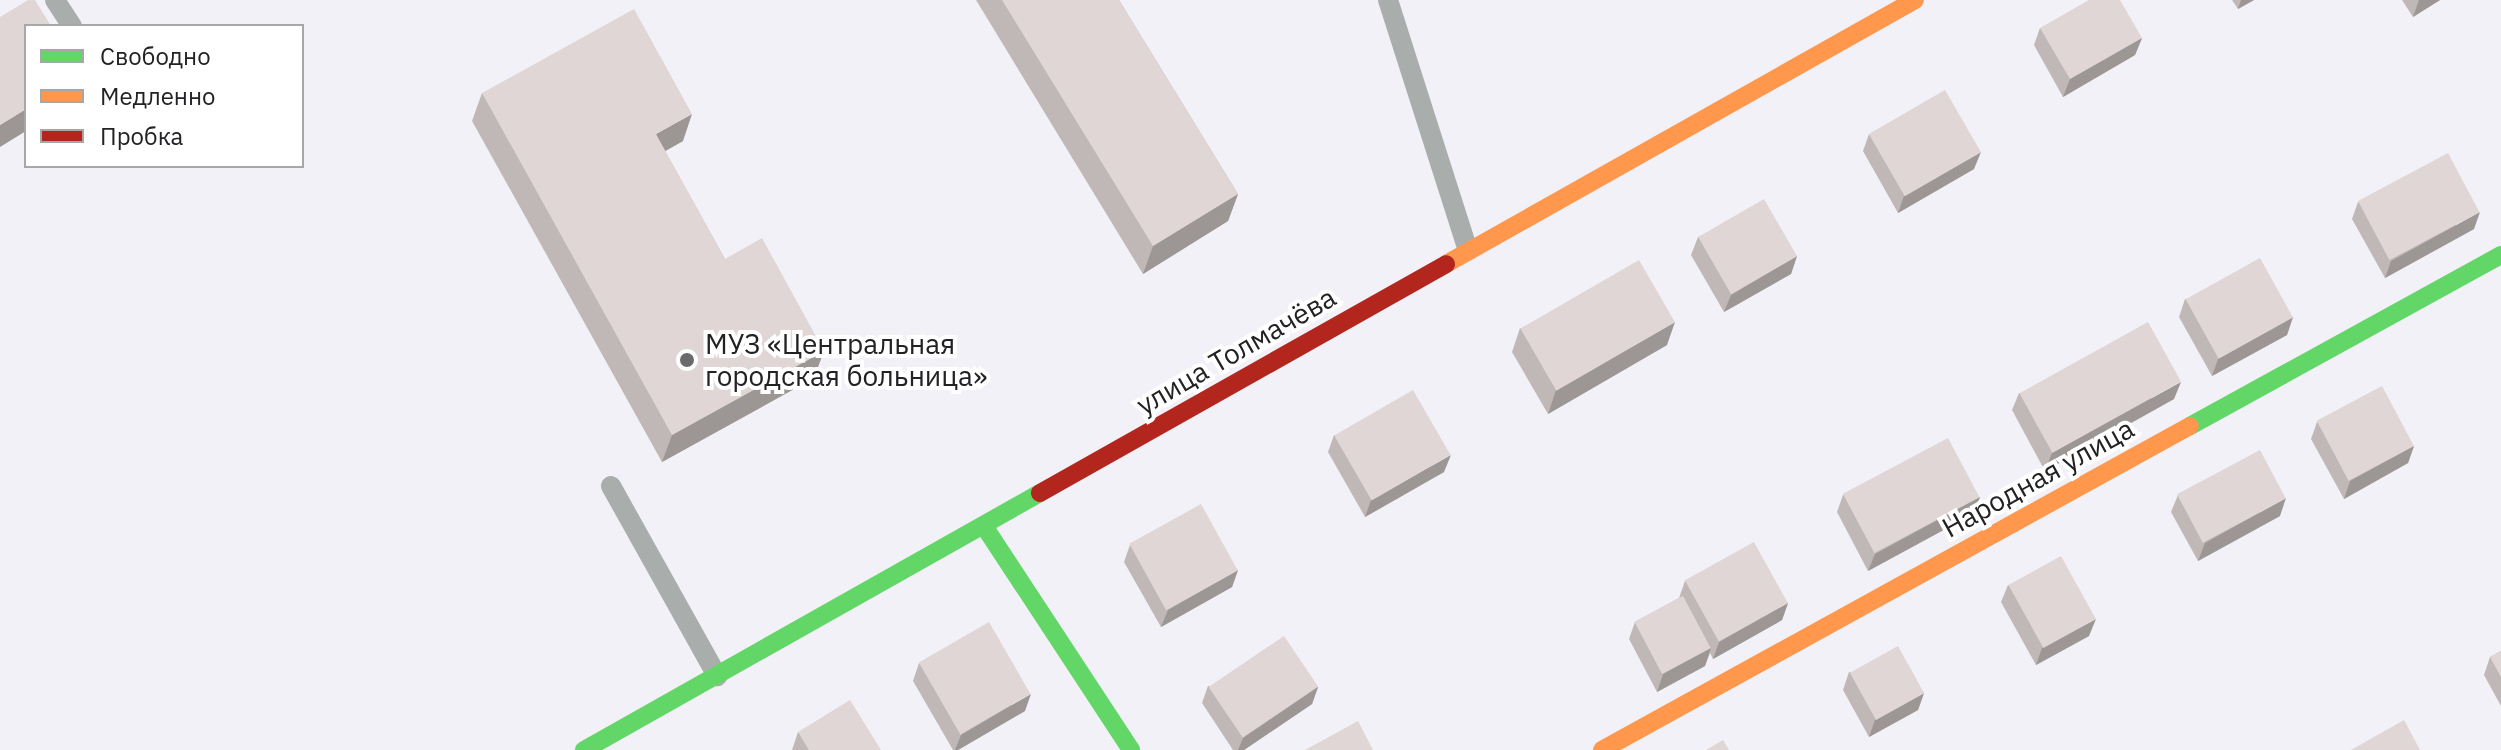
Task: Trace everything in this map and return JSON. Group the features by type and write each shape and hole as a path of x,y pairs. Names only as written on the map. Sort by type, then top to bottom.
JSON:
{"street":[{"name":"улица Толмачёва","path":"584,750 1915,0"},
{"name":"Народная улица","path":"1602,750 2501,255"},
{"path":"984,526 1131,750"}],"lane":[{"path":"55,0 71,24"},
{"path":"1388,0 1468,251"},
{"path":"611,486 717,676"}],"building":[{"path":"28,0 35,0 50,24 24,24 24,110 0,125 0,17"},
{"path":"1002,0 1119,0 1238,194 1153,246"},
{"path":"2089,0 2120,0 2142,38 2070,79 2040,28"},
{"path":"634,9 692,114 656,134 725,259 762,238 824,351 672,435 482,93"},
{"path":"1945,90 1981,152 1905,196 1869,134"},
{"path":"2448,153 2479,212 2389,260 2358,201"},
{"path":"1764,199 1797,256 1731,294 1698,237"},
{"path":"2260,258 2293,317 2219,359 2186,299"},
{"path":"1639,260 1675,322 1556,391 1520,328"},
{"path":"2148,322 2181,381 2052,453 2019,393"},
{"path":"2382,386 2414,446 2349,481 2317,421"},
{"path":"1413,390 1450,455 1372,500 1334,436"},
{"path":"1948,438 1979,497 1874,553 1843,494"},
{"path":"2260,450 2286,499 2203,543 2177,494"},
{"path":"1201,504 1238,570 1166,610 1129,544"},
{"path":"1754,542 1788,603 1719,642 1685,580"},
{"path":"2061,556 2096,619 2043,648 2009,585"},
{"path":"1683,596 1711,648 1662,674 1634,622"},
{"path":"989,622 1030,694 960,734 919,662"},
{"path":"1284,636 1318,687 1243,737 1209,687"},
{"path":"1898,646 1924,693 1876,720 1850,673"},
{"path":"2501,651 2501,677 2490,657"},
{"path":"850,700 881,750 809,750 798,732"},
{"path":"2404,720 2420,750 2351,750"},
{"path":"1358,721 1373,750 1305,750"},
{"path":"1723,740 1729,750 1706,750"}],"traffic: fast":[{"path":"2190,426 2501,255"},
{"path":"584,750 1040,493"},
{"path":"984,526 1131,750"}],"traffic: slow":[{"path":"1446,264 1915,0"},
{"path":"1602,750 2190,426"}],"traffic: jam":[{"path":"1040,493 1446,264"}],"place":[{"name":"МУЗ «Центральная городская больница»","path":"687,360"}]}
